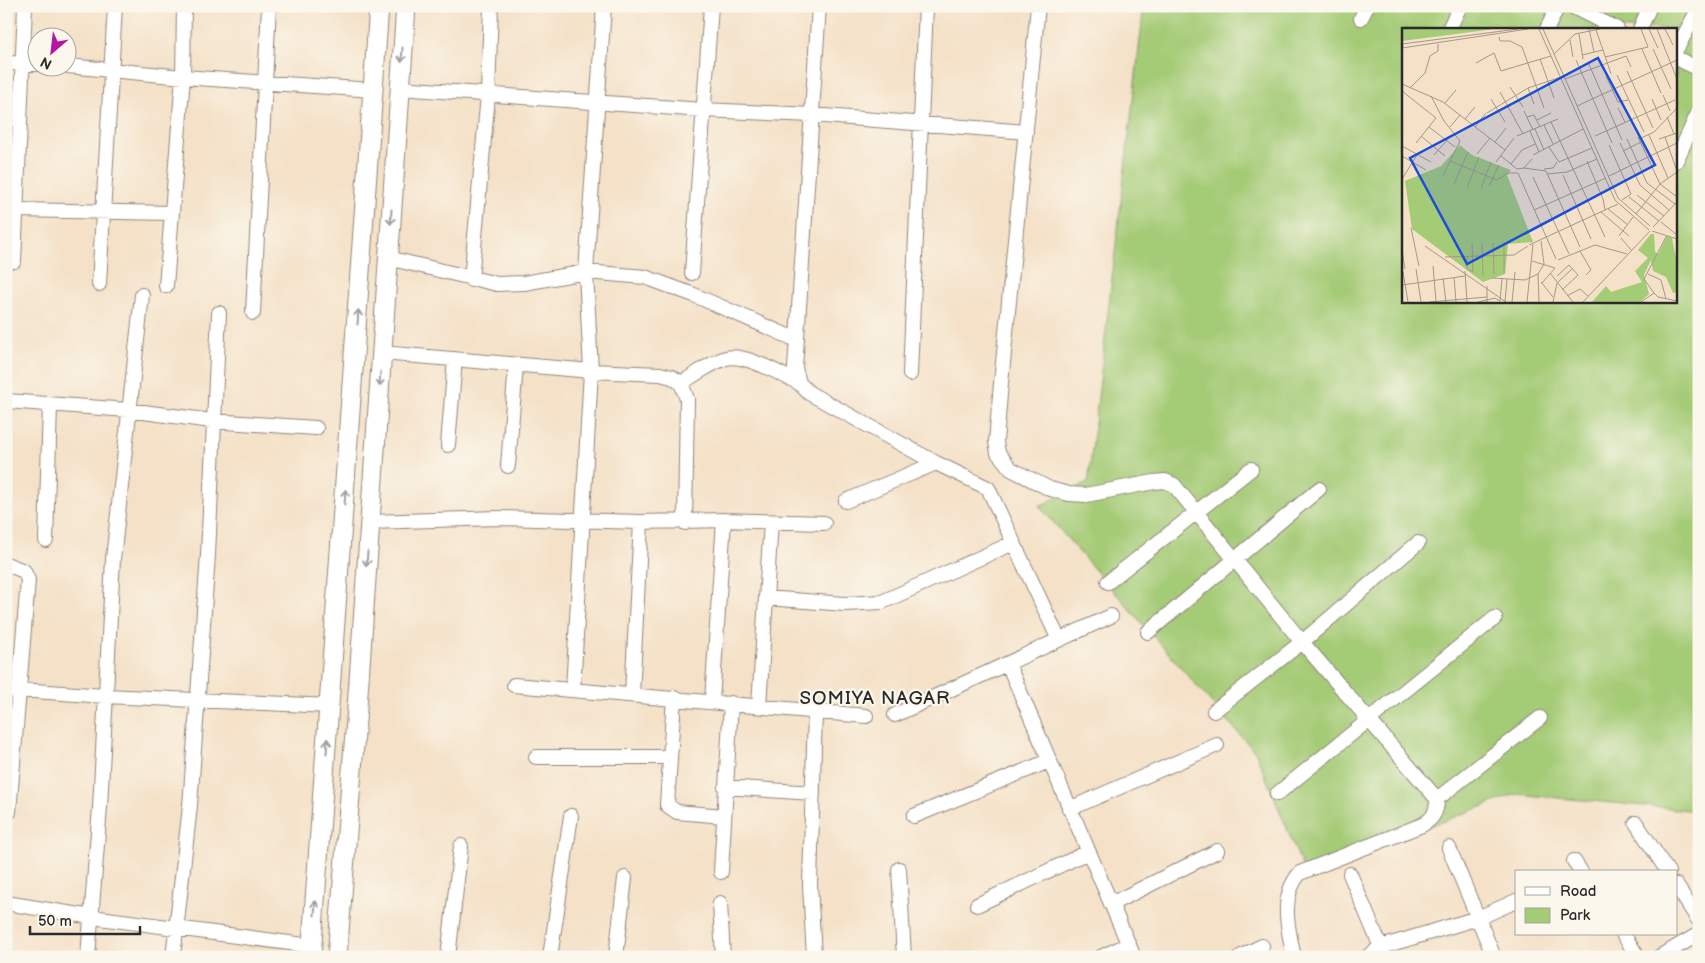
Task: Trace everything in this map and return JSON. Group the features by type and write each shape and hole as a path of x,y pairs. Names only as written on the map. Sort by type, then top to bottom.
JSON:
{"main road":[{"path":"311,951 379,6"},
{"path":"337,957 406,6"}],"street":[{"path":"14,261 11,237 16,210 25,6"},
{"path":"99,284 115,6"},
{"path":"166,286 183,77 184,6"},
{"path":"253,313 269,6"},
{"path":"471,280 488,95 491,6"},
{"path":"573,690 591,371 586,272 604,6"},
{"path":"692,273 711,6"},
{"path":"799,383 795,368 819,6"},
{"path":"910,374 926,6"},
{"path":"1038,6 1001,383 996,442 998,453 1011,469 1050,489 1069,494 1086,495 1165,481 1174,485 1181,491 1302,642 1437,799 1437,810 1431,820 1300,873 1292,883 1287,896 1287,925 1294,957"},
{"path":"1449,28 1460,6"},
{"path":"1547,28 1558,6"},
{"path":"1570,6 1615,28"},
{"path":"1640,28 1650,6"},
{"path":"1678,46 1699,8"},
{"path":"1678,59 1699,69"},
{"path":"6,63 28,64"},
{"path":"78,66 110,68 183,77 373,90"},
{"path":"400,88 703,110 812,115 1026,132"},
{"path":"1678,158 1699,111"},
{"path":"16,210 172,213"},
{"path":"388,258 471,280 497,284 524,283 586,272 645,277 694,294 797,340"},
{"path":"88,957 106,696 112,559 142,295"},
{"path":"173,957 190,806 208,555 212,421 219,313"},
{"path":"382,353 591,371 660,374 672,377 681,383 687,399 685,522"},
{"path":"681,383 727,358 753,362 799,383 809,393 936,463 988,488 1058,640"},
{"path":"448,445 455,359"},
{"path":"508,466 516,365"},
{"path":"6,402 128,410 212,421 316,428"},
{"path":"46,540 50,406"},
{"path":"846,501 936,463"},
{"path":"1108,582 1251,469"},
{"path":"1148,632 1319,489"},
{"path":"370,522 498,518 642,522 724,520 824,523"},
{"path":"712,701 724,520"},
{"path":"632,695 642,522"},
{"path":"759,705 771,522"},
{"path":"766,598 845,604 882,602 1014,543"},
{"path":"1214,711 1302,642 1418,544"},
{"path":"6,564 24,571 28,580 12,690 9,812"},
{"path":"895,714 1111,616"},
{"path":"1276,794 1496,618"},
{"path":"1008,664 1131,951 1101,957"},
{"path":"514,685 759,705 866,716"},
{"path":"12,690 330,706"},
{"path":"674,698 667,805 670,810 677,812 724,816"},
{"path":"721,872 731,703"},
{"path":"814,957 810,885 816,711"},
{"path":"1437,799 1540,718"},
{"path":"1069,809 1217,745"},
{"path":"536,757 670,757"},
{"path":"914,816 1049,761"},
{"path":"726,787 813,793"},
{"path":"550,957 571,816"},
{"path":"1636,823 1667,870"},
{"path":"448,957 461,846"},
{"path":"1449,848 1494,957"},
{"path":"1111,904 1217,851"},
{"path":"977,905 1088,852"},
{"path":"899,869 904,957"},
{"path":"1350,874 1383,952"},
{"path":"616,957 625,878"},
{"path":"1678,889 1699,921"},
{"path":"1367,957 1478,918 1515,901"},
{"path":"6,903 177,928 311,951"},
{"path":"720,903 723,957"},
{"path":"1660,957 1699,934"},
{"path":"1624,936 1638,957"},
{"path":"1240,957 1262,946"}],"green space":[{"path":"1144,6 1699,6 1699,811 1516,794 1305,873 1256,753 1039,506 1088,483"}],"district":[{"name":"SOMIYA NAGAR","path":"875,697"}]}
